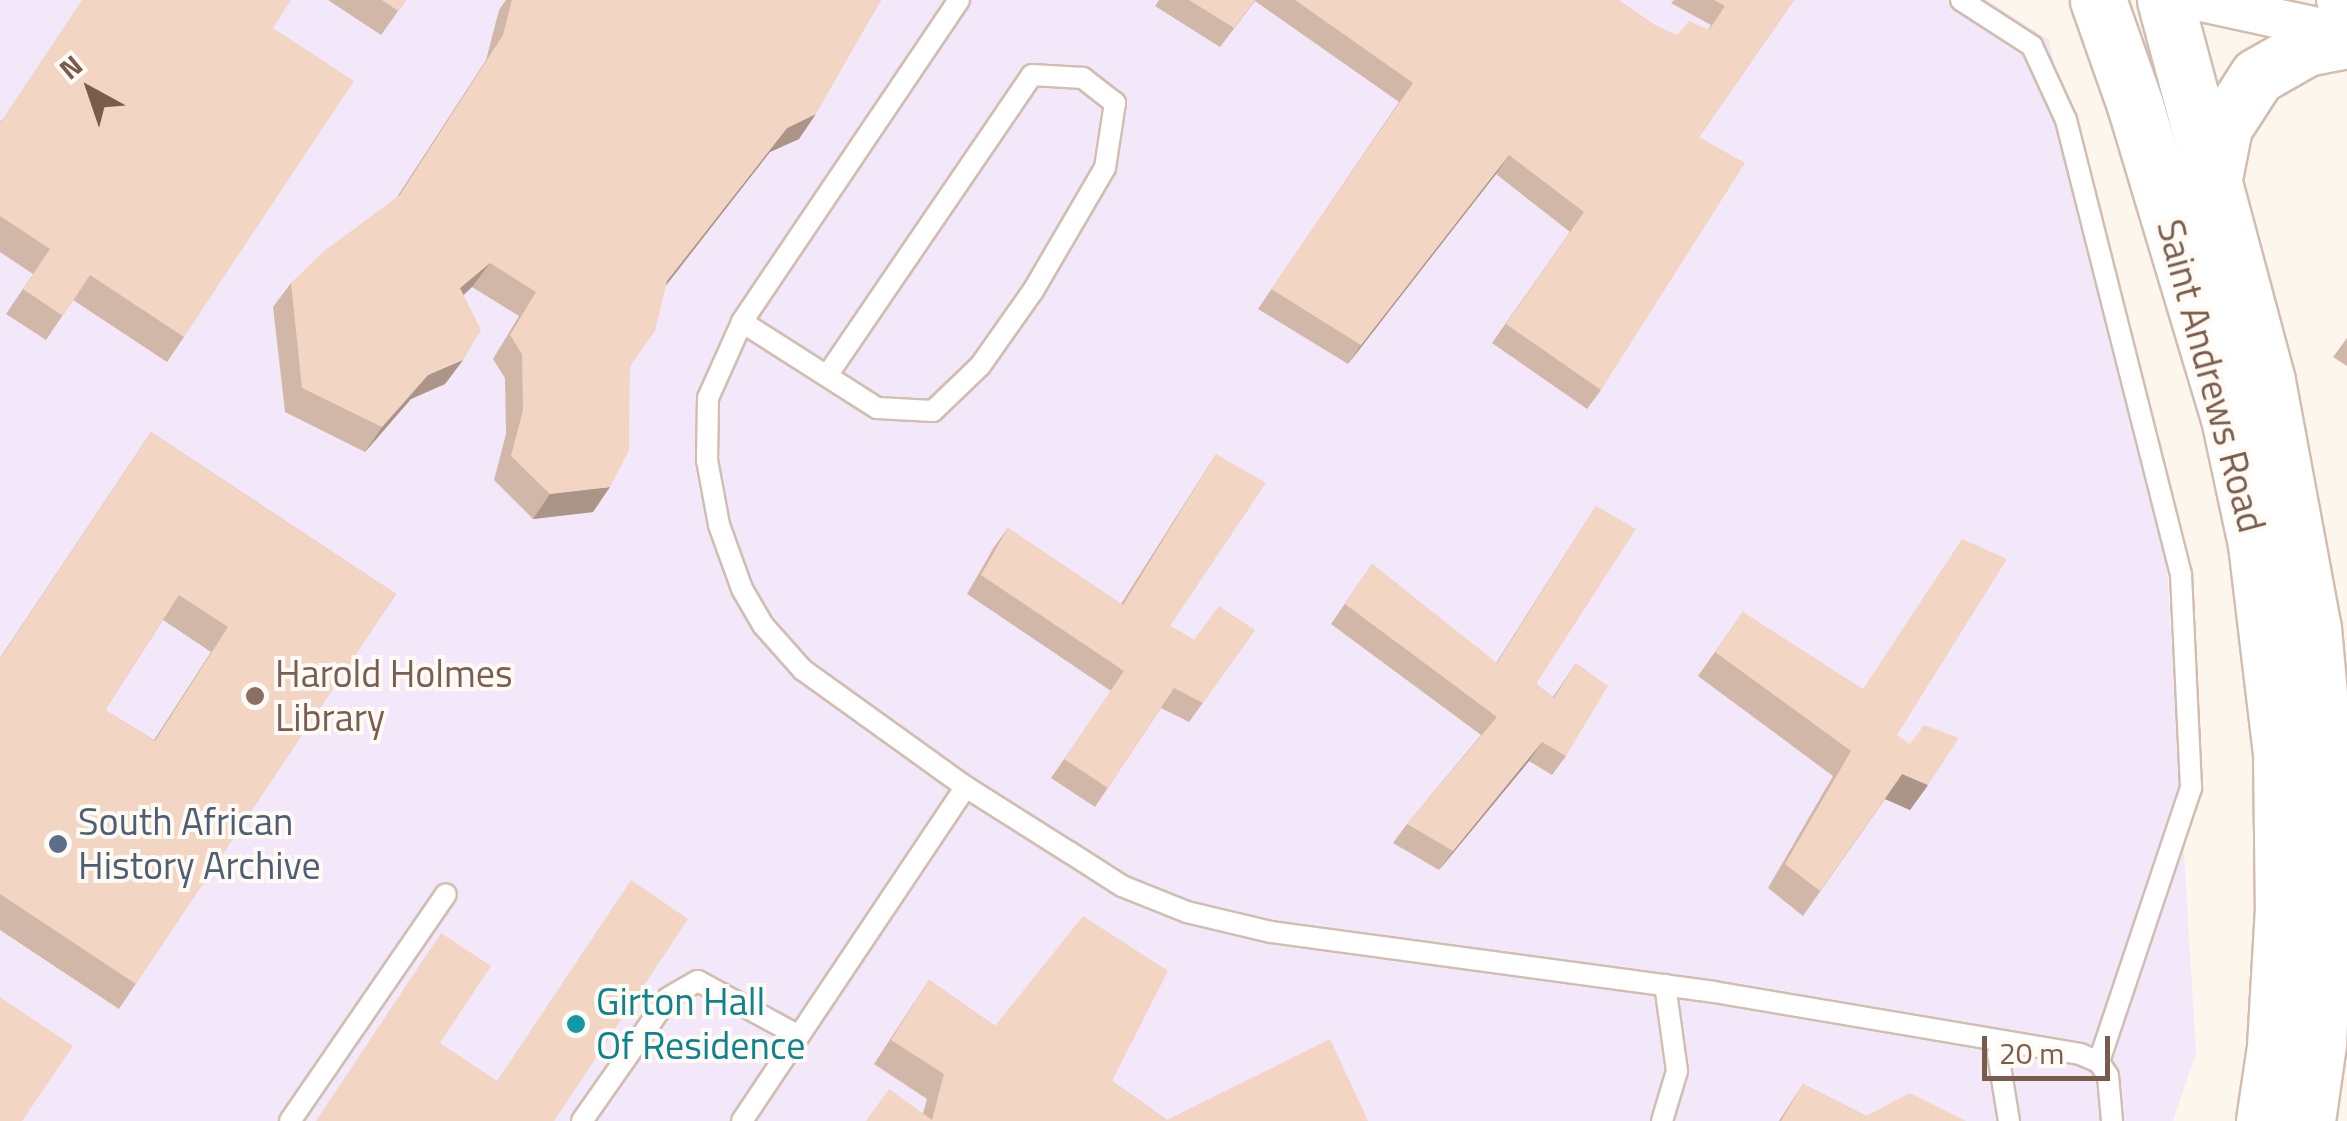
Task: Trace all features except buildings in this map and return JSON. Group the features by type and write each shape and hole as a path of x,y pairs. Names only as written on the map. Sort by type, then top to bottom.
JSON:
{"main road":[{"name":"Saint Andrews Road","path":"2098,0 2135,104 2229,418 2256,544 2282,753 2282,907 2275,1047 2264,1121"},
{"name":"Saint Andrews Road","path":"2165,0 2270,399 2313,628 2325,761 2324,853 2318,1044 2307,1121"},
{"path":"2214,177 2224,127 2237,100 2256,76 2306,48 2347,37"}],"street":[{"path":"2192,0 2347,37"},
{"path":"2336,0 2347,5"}],"lane":[{"path":"960,0 742,322 708,398 707,460 719,525 742,589 763,625 803,670 966,787 1122,886 1187,912 1271,932 1665,985 2002,1041 2099,1062"},
{"path":"1962,0 2032,46 2066,120 2181,575 2191,788 2099,1062 2113,1097 2112,1121"},
{"path":"742,322 876,408 933,411 968,378 1033,291 1105,168 1116,103 1083,78 1032,75 828,374"},
{"path":"742,1121 966,787"},
{"path":"290,1121 446,894"},
{"path":"582,1121 668,998 698,981 799,1036"},
{"path":"1662,1121 1676,1071 1665,985"},
{"path":"2002,1041 1998,1054 2009,1121"}],"shaded area":[{"path":"0,0 1987,0 2049,40 2166,552 2196,1053 2173,1121 0,1121"}],"place":[{"name":"Harold Holmes Library","path":"255,696"},
{"name":"South African History Archive","path":"58,844"},
{"name":"Girton Hall Of Residence","path":"576,1024"}]}
